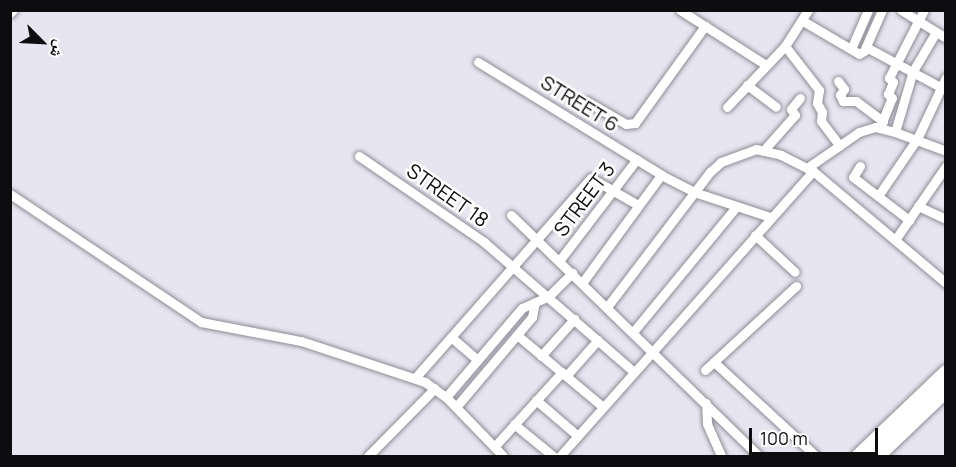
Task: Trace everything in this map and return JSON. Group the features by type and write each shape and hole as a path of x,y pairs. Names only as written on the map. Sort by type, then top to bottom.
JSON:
{"highway":[{"path":"858,456 945,372"},
{"path":"876,456 945,389"}],"street":[{"path":"680,10 691,13 705,26 766,65"},
{"path":"727,107 785,46 808,10"},
{"path":"850,49 868,10"},
{"path":"803,21 859,54 866,47 882,10"},
{"path":"901,10 945,38"},
{"path":"560,456 755,235 810,169 863,130 881,124 892,98 888,94 893,82 889,78 924,10"},
{"path":"586,101 626,123 635,123 705,26"},
{"path":"896,132 913,71 936,32"},
{"path":"785,46 819,90 817,103 822,112 821,121 840,146"},
{"path":"866,47 943,88"},
{"name":"STREET 6","path":"478,62 662,175 694,192 770,217"},
{"path":"878,196 917,139 943,88 945,77"},
{"path":"838,81 844,89 840,94 843,101 856,101 881,124 945,151"},
{"path":"747,85 776,107"},
{"path":"764,151 794,115 791,109 800,98"},
{"path":"607,306 694,192 721,162 740,153 756,149 781,155 810,169 945,281"},
{"name":"STREET 18","path":"359,156 514,265 634,372"},
{"name":"STREET 3","path":"560,261 636,159"},
{"path":"860,166 853,177 909,220"},
{"path":"895,240 945,166"},
{"path":"582,283 662,175"},
{"path":"415,378 591,178 638,205"},
{"path":"10,194 201,322 301,340 415,378 435,388 502,456"},
{"path":"633,332 737,206"},
{"path":"918,206 945,219"},
{"path":"511,215 759,456"},
{"path":"755,235 795,272"},
{"path":"446,397 522,308 549,296 572,273"},
{"path":"705,370 796,286"},
{"path":"456,407 532,317 535,302"},
{"path":"541,356 574,319"},
{"path":"517,335 603,407"},
{"path":"451,337 477,360"},
{"path":"494,447 536,400 598,340"},
{"path":"714,362 816,456"},
{"path":"368,456 435,388"},
{"path":"536,400 578,436"},
{"path":"706,403 706,424 721,456"},
{"path":"514,424 552,456"}]}
